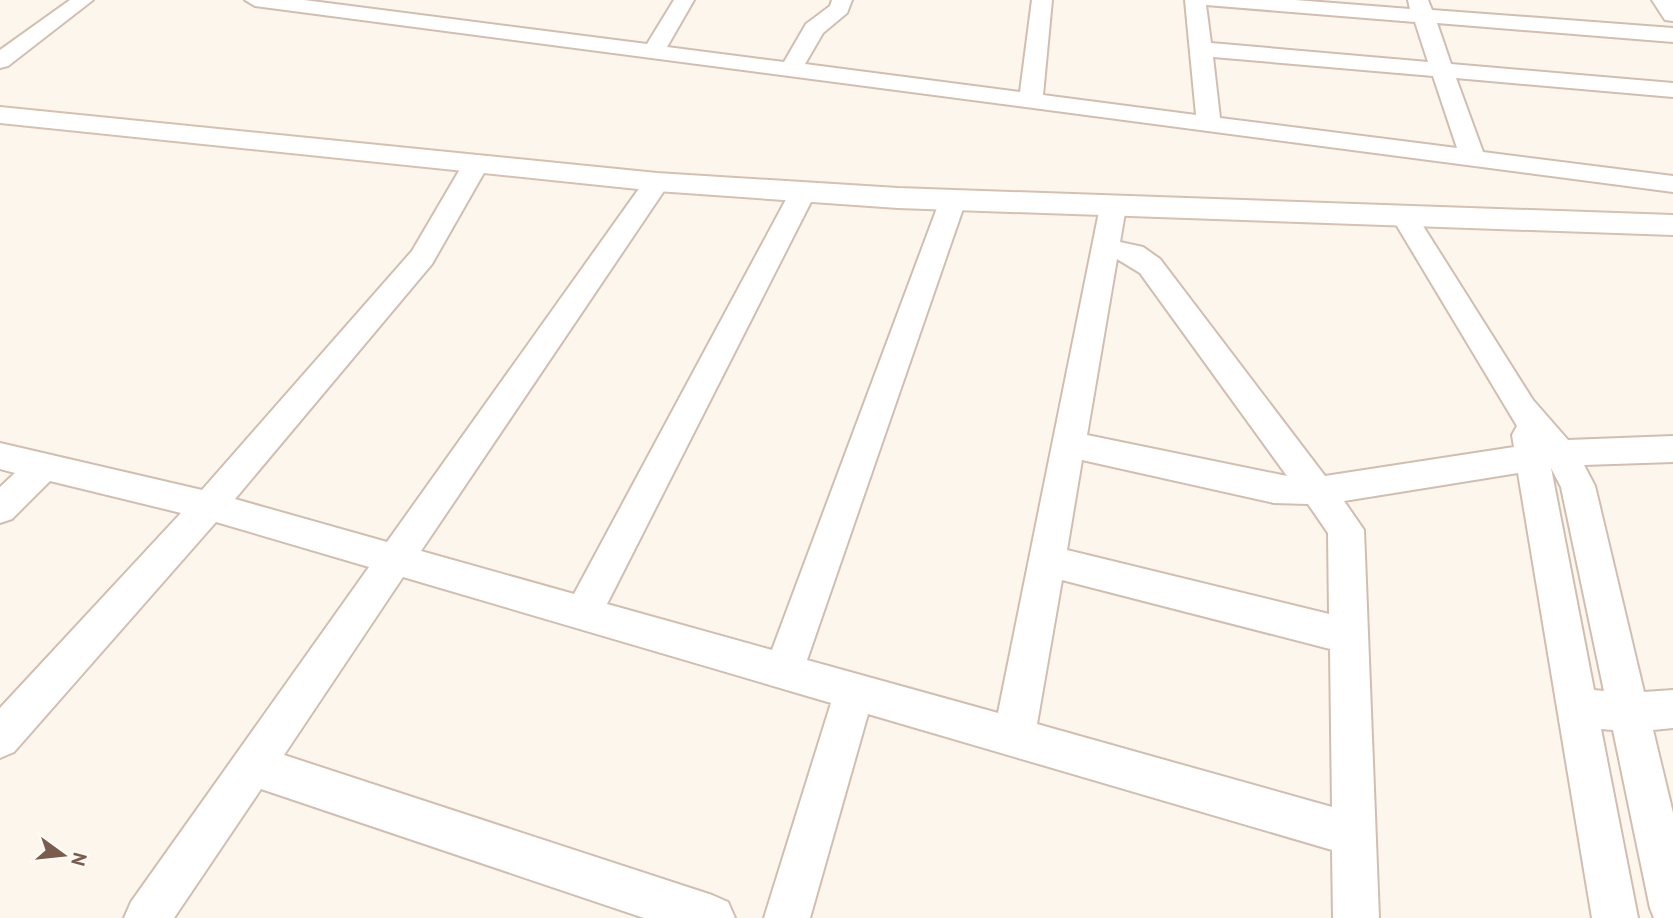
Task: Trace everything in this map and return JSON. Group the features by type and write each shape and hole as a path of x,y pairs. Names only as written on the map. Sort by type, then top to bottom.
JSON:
{"street":[{"path":"0,61 83,0"},
{"path":"255,0 297,3 653,52 1673,184"},
{"path":"653,52 684,0"},
{"path":"790,70 814,29 840,9 842,0"},
{"path":"1031,101 1042,0"},
{"path":"1195,0 1209,124"},
{"path":"1212,0 1421,8 1673,35"},
{"path":"1662,0 1673,15"},
{"path":"1421,8 1473,159"},
{"path":"1200,50 1673,90"},
{"path":"0,115 657,182 803,192 1114,207 1673,225"},
{"path":"0,738 209,506 422,257 476,164"},
{"path":"147,918 657,182"},
{"path":"584,612 803,192"},
{"path":"784,670 953,200"},
{"path":"1014,737 1114,207"},
{"path":"1404,216 1522,409 1546,455 1578,486 1673,908"},
{"path":"1106,247 1133,254 1150,266 1346,530 1356,918"},
{"path":"1069,444 1274,489 1318,491 1546,455 1673,449"},
{"path":"1546,455 1577,708 1615,918"},
{"path":"0,456 209,506 396,558 1354,835"},
{"path":"0,509 44,466"},
{"path":"1047,561 1349,636"},
{"path":"787,918 855,690"},
{"path":"1577,708 1630,712 1673,709"},
{"path":"253,765 712,918"}]}
